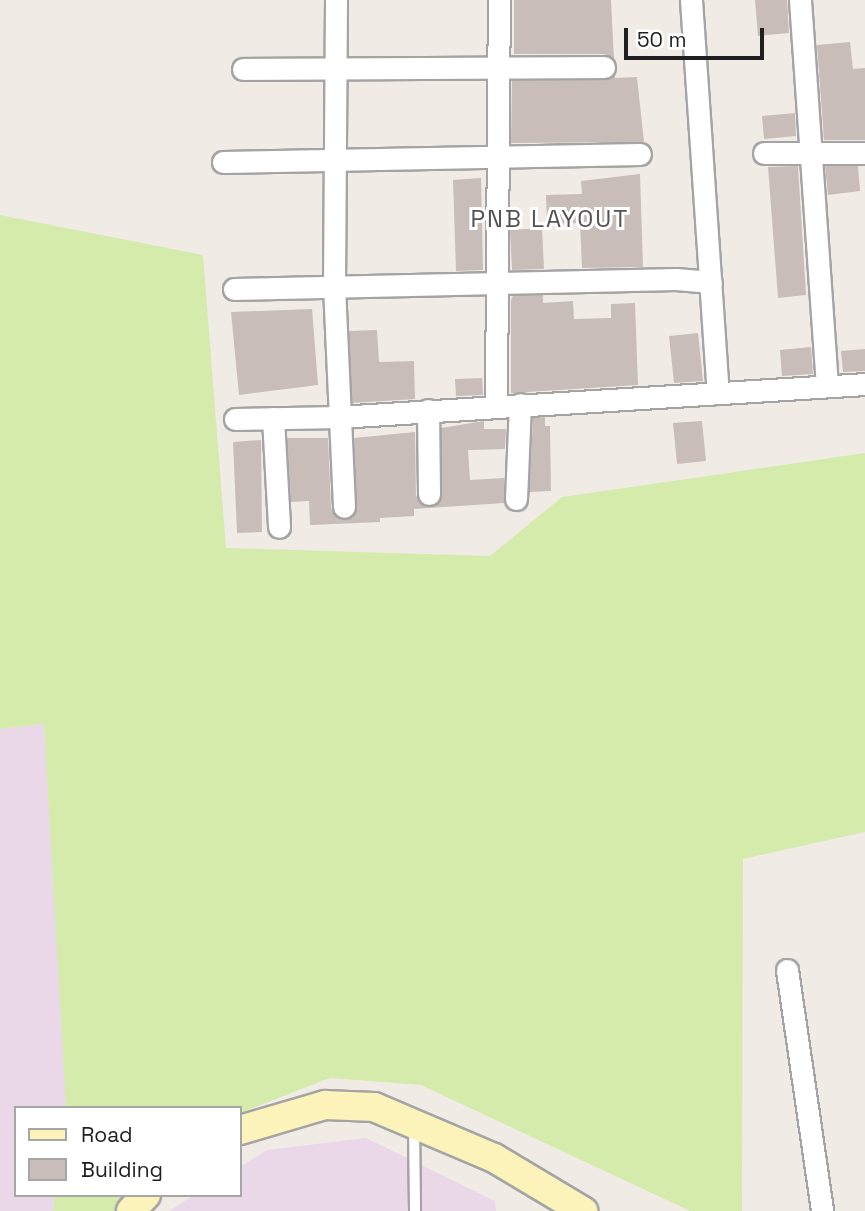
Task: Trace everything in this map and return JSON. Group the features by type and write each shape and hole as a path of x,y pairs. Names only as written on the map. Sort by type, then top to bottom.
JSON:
{"main road":[{"path":"242,1129 326,1105 374,1107 494,1158 583,1211"},
{"path":"131,1211 144,1197"}],"street":[{"path":"335,0 339,71 334,286 344,507"},
{"path":"496,406 499,0"},
{"path":"691,0 718,393"},
{"path":"800,0 827,386"},
{"path":"243,69 339,71 604,67"},
{"path":"223,162 640,153"},
{"path":"764,153 865,153"},
{"path":"234,289 676,279 711,282"},
{"path":"235,419 338,417 865,384"},
{"path":"516,499 520,404"},
{"path":"428,410 429,494"},
{"path":"273,418 279,527"},
{"path":"787,970 822,1211"}],"lane":[{"path":"414,1122 415,1211"}],"shaded area":[{"path":"44,724 68,1092 66,1106 14,1106 14,1197 55,1197 53,1211 0,1211 0,729"},
{"path":"366,1138 495,1201 496,1211 169,1211 191,1197 242,1197 242,1166 267,1150"}],"green space":[{"path":"0,215 203,255 226,548 490,556 562,497 865,453 865,832 743,859 742,1211 690,1211 421,1085 330,1078 242,1112 242,1106 66,1106 44,724 0,729"},
{"path":"55,1197 126,1197 116,1211 53,1211"}],"building":[{"path":"514,0 611,0 614,59 604,54 514,54"},
{"path":"755,0 787,0 789,33 758,36"},
{"path":"850,42 853,69 865,68 865,140 824,140 817,45"},
{"path":"615,74 615,78 637,77 644,142 511,143 512,81 604,80"},
{"path":"795,113 796,136 764,139 762,116"},
{"path":"798,166 806,295 778,298 768,167"},
{"path":"825,166 858,166 860,191 828,195"},
{"path":"640,174 643,267 582,268 580,223 547,224 546,195 582,194 581,181"},
{"path":"481,178 483,270 456,271 453,180"},
{"path":"542,228 544,269 512,270 510,230"},
{"path":"543,295 543,303 573,301 574,319 611,318 611,304 635,303 638,385 511,393 511,300 513,296"},
{"path":"312,309 318,385 239,395 231,312"},
{"path":"377,330 379,362 414,361 415,399 352,403 349,331"},
{"path":"698,333 703,381 674,383 669,336"},
{"path":"811,347 813,374 782,376 780,350"},
{"path":"865,349 865,371 843,372 841,351"},
{"path":"482,378 483,395 456,396 455,379"},
{"path":"545,417 545,426 550,426 551,491 529,492 533,418"},
{"path":"484,421 484,429 506,429 505,449 468,450 470,480 504,478 504,503 414,509 414,516 380,518 380,522 310,525 309,501 291,502 287,438 328,438 331,508 337,518 345,520 357,507 354,438 415,432 416,495 422,505 430,507 442,495 441,428"},
{"path":"702,421 706,461 677,464 673,423"},
{"path":"261,440 262,532 237,533 233,442"}],"district":[{"name":"PNB LAYOUT","path":"550,219"}]}
